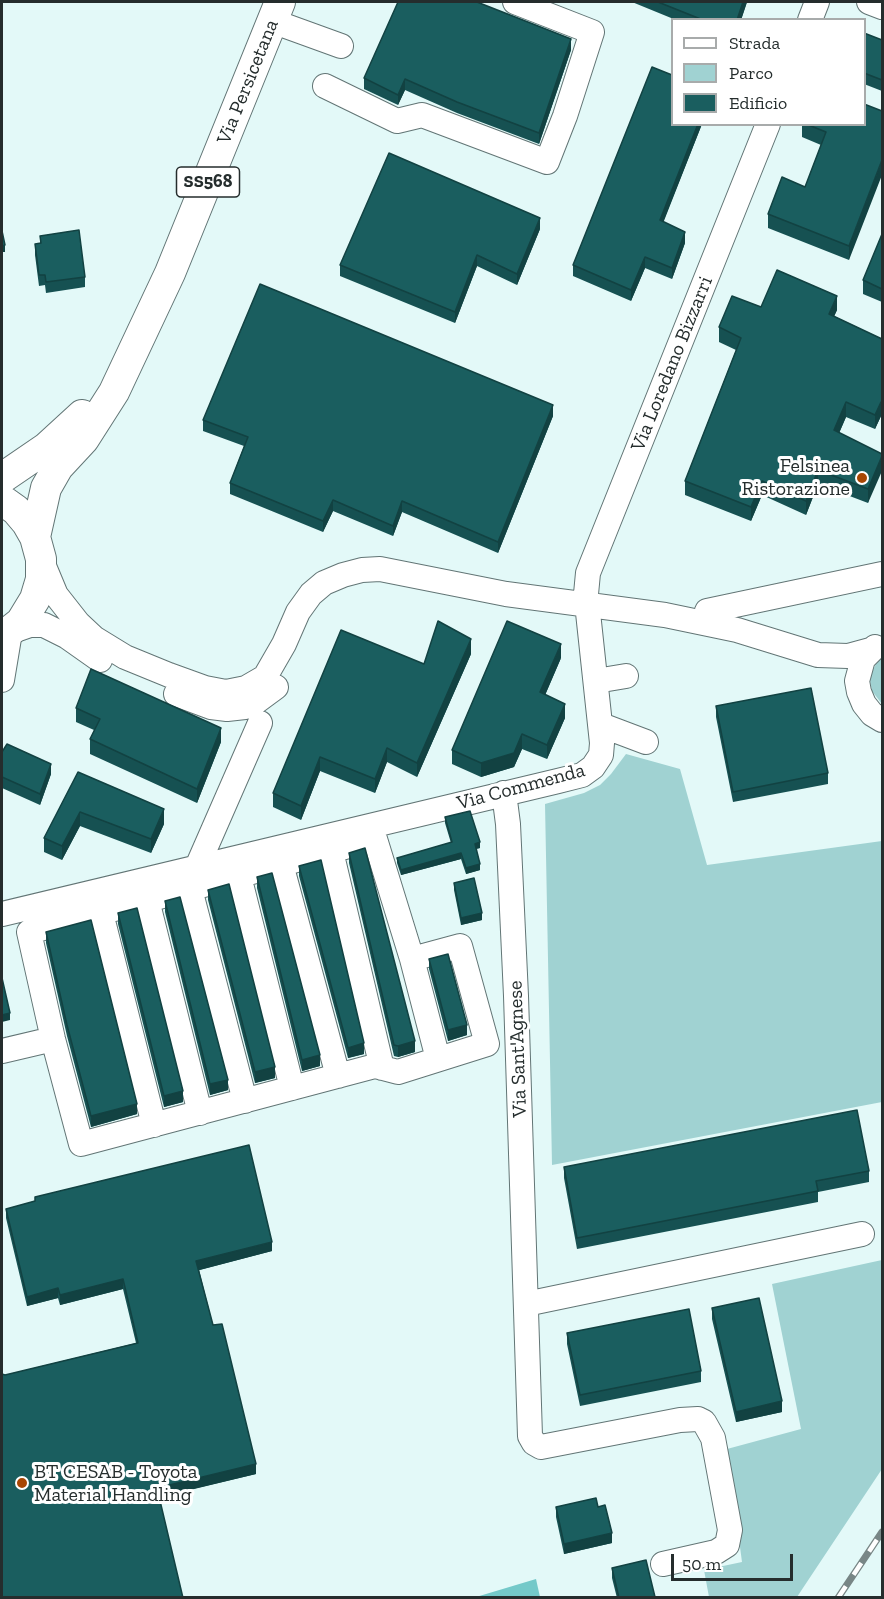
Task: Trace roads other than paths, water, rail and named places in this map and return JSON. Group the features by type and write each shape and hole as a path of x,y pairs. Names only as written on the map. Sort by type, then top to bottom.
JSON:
{"main road":[{"name":"Via Persicetana","path":"6,634 21,622 36,599 41,579 38,548 46,488 58,467 84,439 114,392 182,244 276,11"},
{"name":"Via Persicetana","path":"2,478 46,448 84,413 129,360"},
{"path":"2,500 16,510 27,523 38,548"}],"street":[{"path":"325,86 397,121 422,115 547,162 565,116 592,32 515,2"},
{"path":"811,18 817,2"},
{"path":"869,2 882,7"},
{"path":"276,11 341,46"},
{"name":"Via Loredano Bizzarri","path":"587,605 585,585 588,573 767,126"},
{"path":"38,548 56,595 78,623 94,638 125,657 206,688 226,692 246,688 265,677 284,645 298,612 305,601 324,583 343,574 362,570 380,570 506,594 664,615 726,628 818,655 842,669 864,704 872,714 882,720"},
{"path":"707,611 882,574"},
{"path":"2,680 6,634 30,625 44,625 66,636 105,663 179,696 211,707 227,709 257,701 281,682 309,622 322,605 341,593 371,585 506,594"},
{"name":"Via Commenda","path":"2,914 193,878 582,775 593,767 601,755 601,725 587,605"},
{"path":"818,655 848,656 878,644"},
{"path":"858,692 857,681 863,659 878,644"},
{"path":"596,681 626,676"},
{"path":"245,1101 193,878 260,723"},
{"path":"601,725 646,742"},
{"name":"Via Sant'Agnese","path":"504,794 513,928 530,1436 534,1443 541,1447 690,1418 698,1419 709,1429 713,1438 730,1530 727,1545 716,1552 663,1564"},
{"path":"412,959 460,946 487,1044 398,1072 375,1066 81,1144 53,1039 29,932 147,900 193,878 239,876 375,839 412,959 438,1059"},
{"path":"331,851 382,1068"},
{"path":"281,864 338,1076"},
{"path":"239,876 292,1088"},
{"path":"147,900 200,1113"},
{"path":"101,913 154,1125"},
{"path":"2,1051 53,1039"},
{"path":"526,1305 862,1234"}],"railway":[{"path":"838,1598 882,1532"}],"place":[{"name":"Felsinea Ristorazione","path":"862,478"},
{"name":"BT CESAB - Toyota Material Handling","path":"22,1483"}]}
